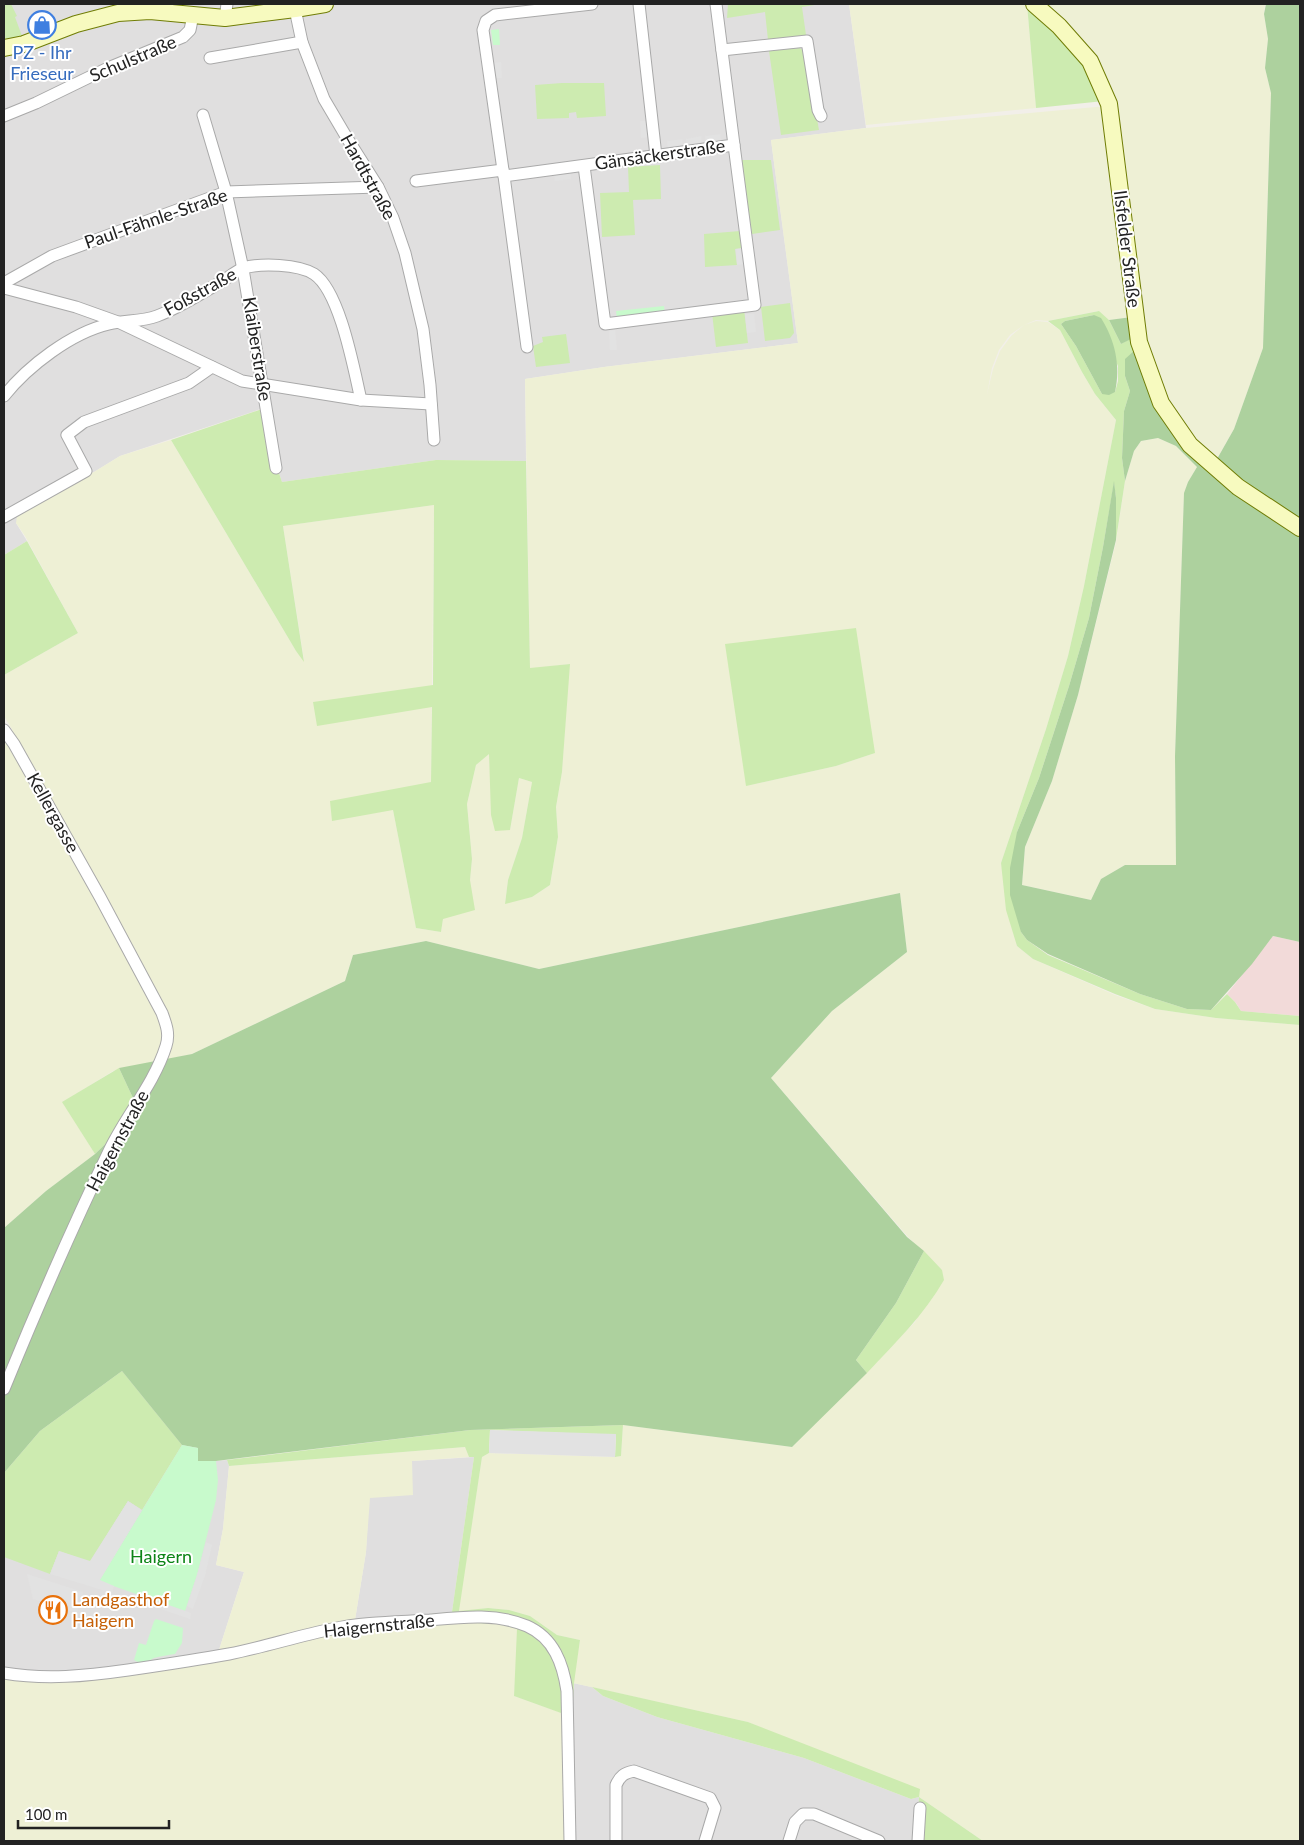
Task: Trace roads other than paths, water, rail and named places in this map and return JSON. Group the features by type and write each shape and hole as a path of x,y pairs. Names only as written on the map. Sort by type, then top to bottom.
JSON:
{"main road":[{"path":"4,48 24,44 76,24 118,13 150,11 193,15 226,11 295,9 325,4"},
{"name":"Ilsfelder Straße","path":"1034,4 1059,26 1090,61 1108,104 1139,342 1162,403 1190,445 1238,487 1300,528"}],"street":[{"path":"527,347 484,30 486,20 496,15 592,4"},
{"path":"639,4 656,156"},
{"name":"Gänsäckerstraße","path":"416,181 584,166 734,145 716,4"},
{"name":"Gänsäckerstraße","path":"720,31 724,4"},
{"name":"Hardtstraße","path":"295,9 302,42 324,99 378,187 393,218 406,253 423,329 430,384 434,440"},
{"name":"Schulstraße","path":"4,116 36,103 123,61 183,37 190,30 193,15"},
{"path":"722,50 807,41 818,110 821,116"},
{"path":"210,58 302,42"},
{"name":"Klaiberstraße","path":"203,115 226,192 243,268 276,468"},
{"path":"584,166 605,324 755,305 734,145"},
{"name":"Paul-Fähnle-Straße","path":"4,284 52,256 226,192 378,187"},
{"name":"Foßstraße","path":"4,396 47,355 97,327 118,322 136,322 158,316 243,268 281,265 299,268 314,274 327,287 335,303 353,364 361,400"},
{"path":"4,288 76,307 118,322 242,381 361,400 430,404"},
{"path":"4,517 86,471 67,435 84,422 189,383 212,367"},
{"name":"Kellergasse","path":"4,730 34,779 100,897"},
{"name":"Haigernstraße","path":"4,1389 37,1309 111,1147 156,1071 166,1044 168,1030 162,1013 100,897"},
{"name":"Haigernstraße","path":"4,1673 41,1678 84,1676 214,1656 333,1629 365,1624 487,1617 513,1621 528,1627 544,1638 555,1650 564,1671 567,1700 570,1841"},
{"path":"616,1841 616,1785 619,1778 625,1773 634,1771 710,1798 715,1808 705,1841"},
{"path":"918,1841 920,1808"},
{"path":"789,1841 795,1822 803,1814 814,1814 879,1841"}],"place":[{"name":"PZ - Ihr Frieseur","path":"42,25"},
{"name":"Landgasthof Haigern","path":"53,1610"}],"park label":[{"name":"Haigern","path":"161,1557"}]}
